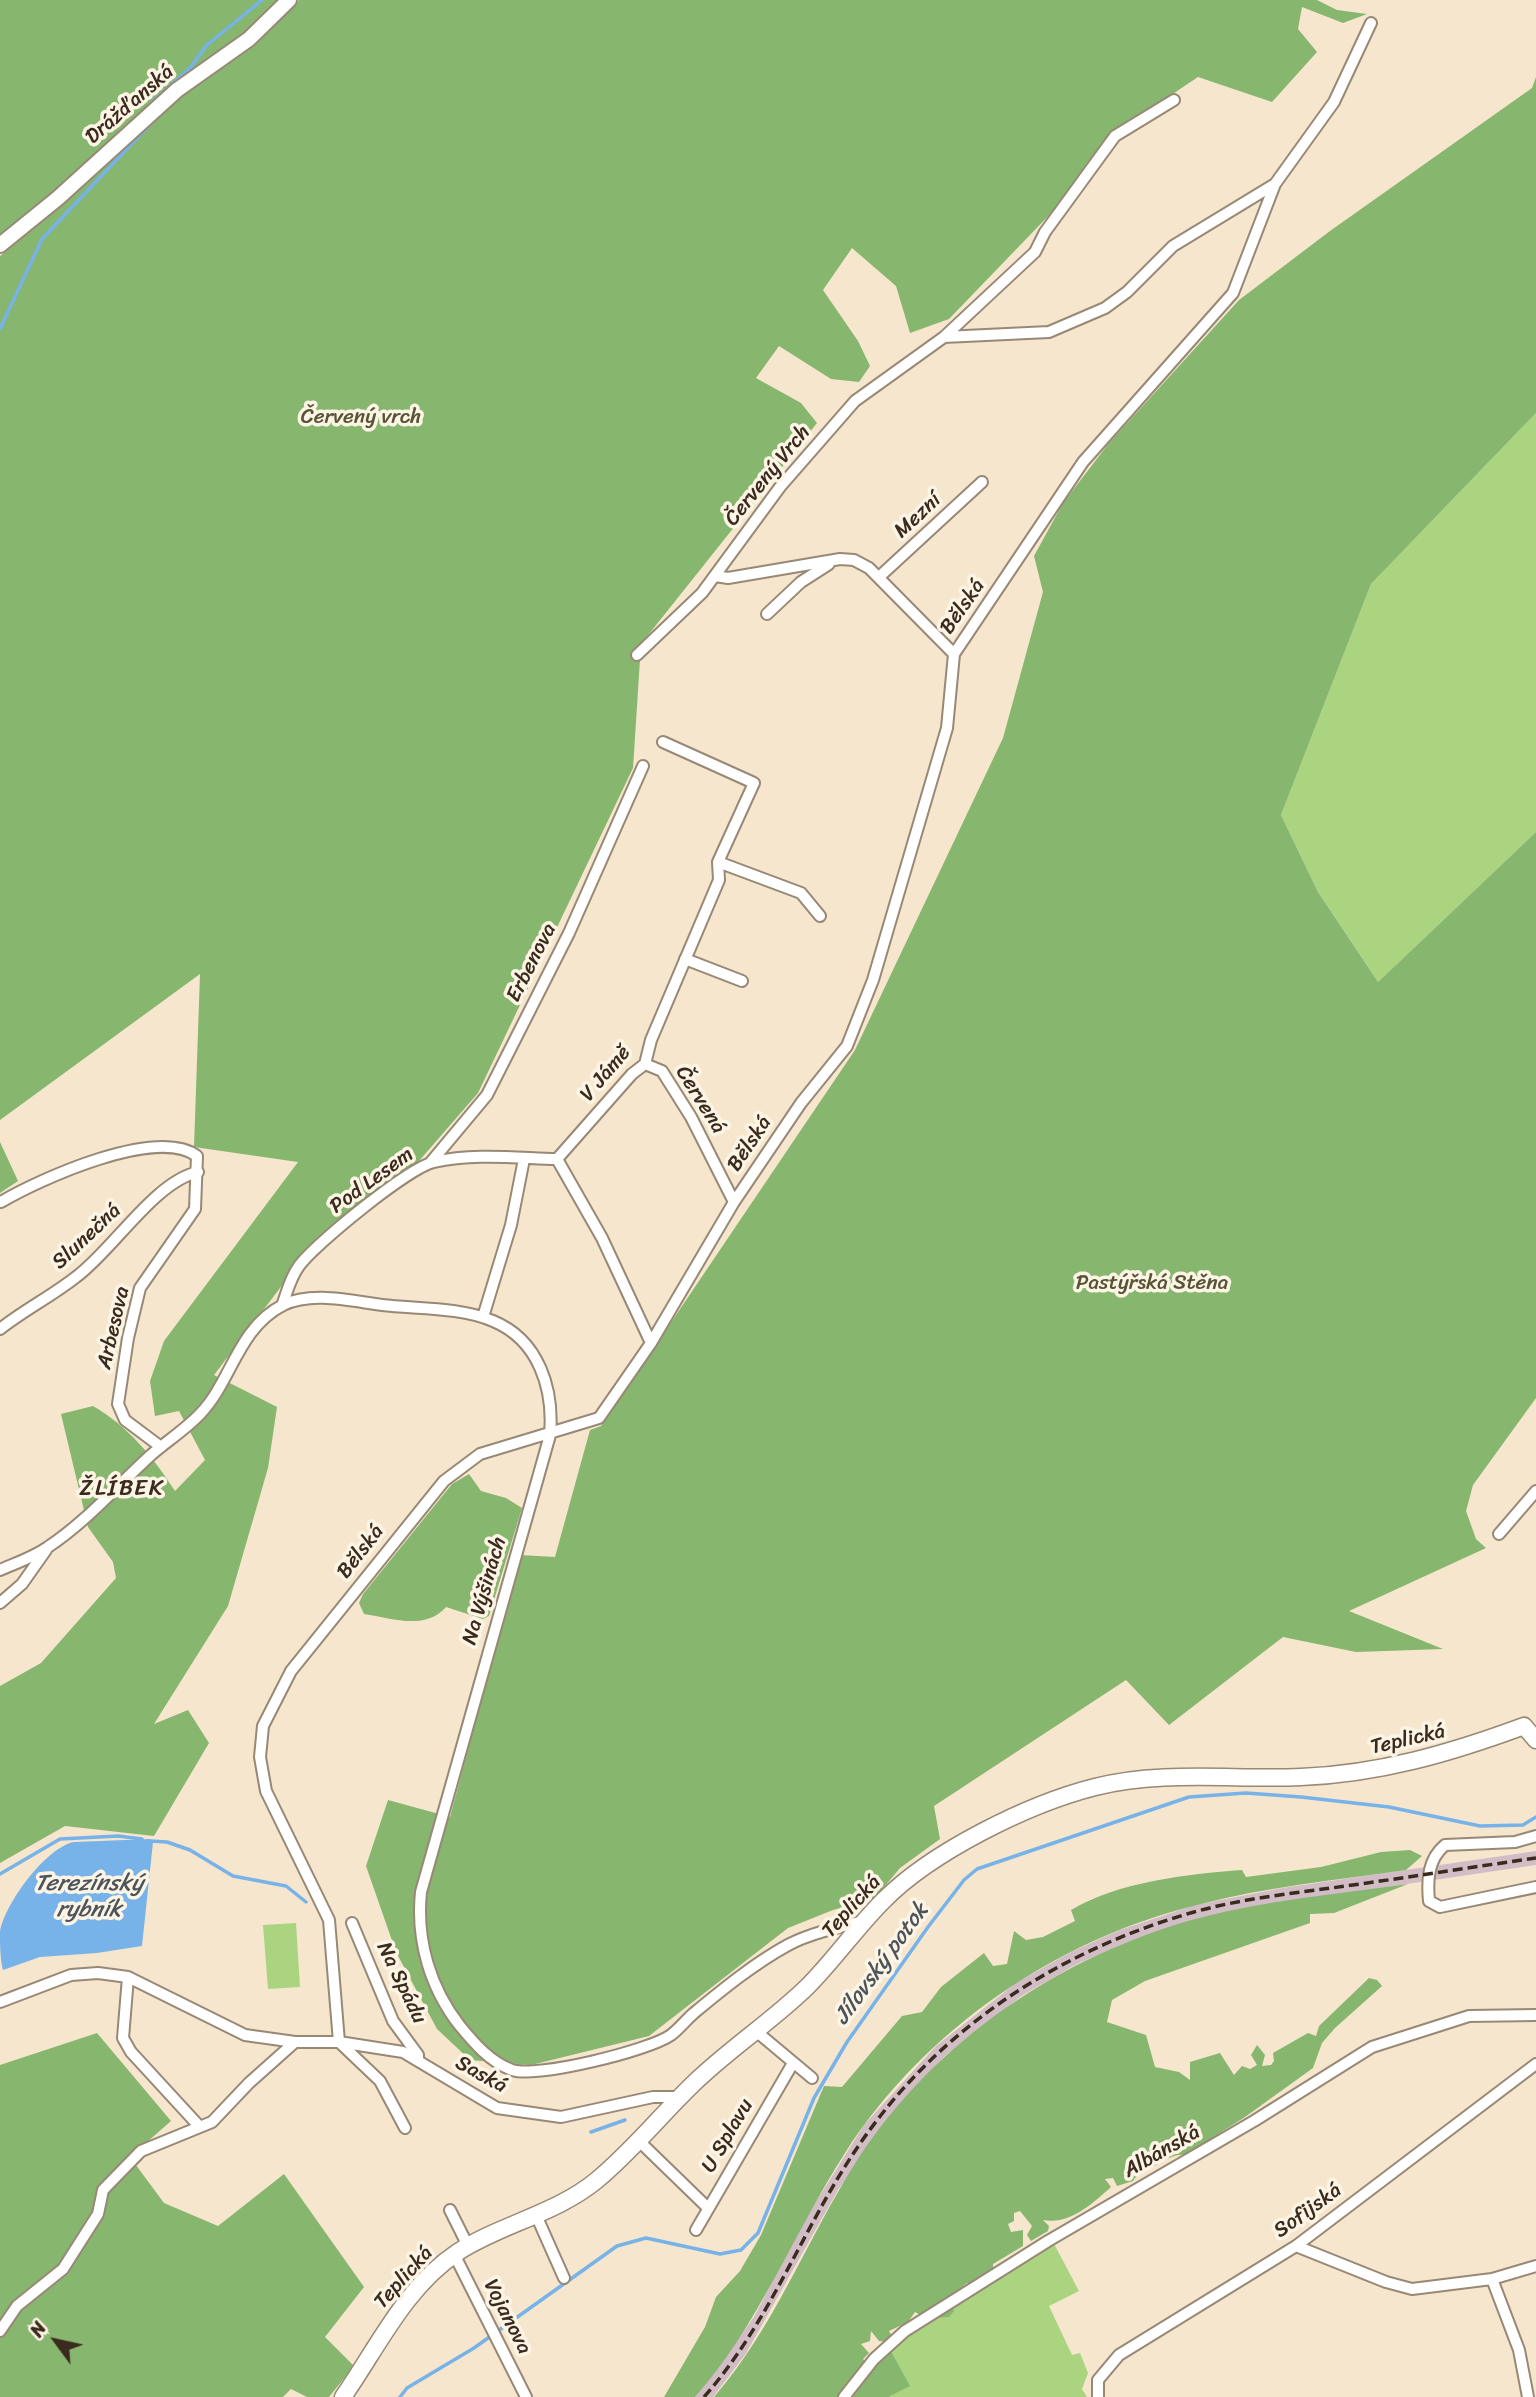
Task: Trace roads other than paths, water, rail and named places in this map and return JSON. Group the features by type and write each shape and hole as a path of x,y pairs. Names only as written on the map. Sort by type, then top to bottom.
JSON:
{"main road":[{"path":"1530,1723 1536,1740"},
{"name":"Teplická","path":"343,2397 409,2298 461,2250 583,2191 639,2141 681,2097 809,1985 864,1921 903,1883 950,1849 1035,1809 1094,1787 1145,1779 1296,1777 1364,1771 1436,1756 1530,1723"}],"street":[{"name":"Drážďanská","path":"0,244 58,198 177,90 249,39 289,0"},
{"path":"944,337 1049,332 1095,312 1126,292 1173,246 1275,184 1334,102 1371,23"},
{"name":"Červený Vrch","path":"637,655 702,593 780,487 855,401 944,337 1035,251 1053,220 1115,136 1174,100"},
{"name":"Bělská","path":"339,2042 329,1920 267,1791 260,1757 263,1726 275,1698 291,1671 444,1480 480,1454 599,1418 651,1343 734,1202 801,1103 847,1046 873,979 947,728 954,653 1083,462 1233,293 1275,184"},
{"name":"Mezní","path":"879,578 982,482"},
{"path":"715,576 728,578 854,560 879,578 954,653"},
{"path":"767,614 801,582 834,561"},
{"name":"V Jámě","path":"557,1159 632,1074 645,1064 651,1040 719,880 718,862 754,783 663,742"},
{"name":"Erbenova","path":"431,1162 487,1095 569,933 643,766"},
{"path":"718,862 801,893 820,916"},
{"path":"685,959 742,981"},
{"name":"Červená","path":"645,1064 662,1072 691,1117 734,1202"},
{"path":"1,1202 85,1161 133,1152 188,1149 197,1156 198,1172"},
{"name":"Pod Lesem","path":"282,1306 291,1278 314,1250 368,1203 431,1162 482,1156 524,1159"},
{"path":"483,1317 511,1225 524,1159 557,1159 602,1238 651,1343"},
{"name":"Slunečná","path":"0,1329 78,1277 161,1194 188,1175 198,1172"},
{"name":"Arbesova","path":"157,1450 125,1420 118,1404 128,1338 140,1288 195,1209 198,1172"},
{"name":"Na Výšinách","path":"0,1570 48,1547 202,1413 247,1338 260,1322 282,1306 298,1299 323,1298 483,1317 513,1333 537,1360 551,1398 550,1435 421,1892 420,1917 427,1962 439,1995 481,2051 510,2069 524,2073 541,2071 651,2046 673,2034 692,2014 744,1974 789,1945 864,1921"},
{"path":"1499,1534 1536,1491"},
{"path":"0,1603 22,1584 48,1547"},
{"path":"1536,1836 1515,1842 1445,1845 1436,1852 1429,1866 1428,1893 1429,1901 1440,1907 1536,1887"},
{"name":"Na Spádu","path":"352,1923 389,2012 418,2055 418,2059"},
{"name":"Saská","path":"0,2002 71,1975 99,1973 128,1976 246,2035 295,2042 339,2042 390,2048 418,2059 497,2108 561,2117 653,2097 681,2097"},
{"path":"128,1976 123,2038 131,2052 199,2126"},
{"name":"Albánská","path":"844,2397 874,2359 905,2331 1048,2241 1254,2121 1372,2048 1469,2016 1536,2015"},
{"path":"757,2032 812,2078"},
{"path":"0,2330 17,2306 63,2269 98,2214 103,2190 141,2151 212,2122 249,2083 295,2042"},
{"path":"339,2042 380,2081 405,2128"},
{"name":"U Splavu","path":"696,2230 793,2063"},
{"name":"Sofijská","path":"1098,2397 1098,2380 1119,2355 1296,2246 1536,2064"},
{"path":"639,2141 709,2208"},
{"name":"Vojanova","path":"450,2210 461,2250 489,2327 526,2397"},
{"path":"536,2215 564,2278"},
{"path":"1296,2246 1386,2282 1412,2289 1492,2279 1536,2266"},
{"path":"1492,2279 1519,2350 1528,2397"}],"water":[{"name":"Terezínský rybník","path":"150,1839 153,1842 142,1946 97,1953 40,1957 3,1970 0,1932 3,1921 28,1879 51,1854 74,1842"}],"waterway":[{"path":"153,106 151,103 190,68 206,46 262,0"},
{"path":"0,329 42,239 157,117"},
{"name":"Jílovský potok","path":"400,2397 407,2388 474,2348 617,2246 646,2238 720,2254 741,2250 758,2233 814,2098 847,2042 928,1927 964,1880 977,1869 1189,1797 1246,1793 1301,1797 1389,1807 1480,1826 1523,1825 1536,1817"},
{"path":"0,1874 60,1839 118,1836 142,1839"},
{"path":"150,1841 167,1842 190,1850 233,1876 286,1886 306,1902"},
{"path":"591,2132 625,2120"}],"railway":[{"path":"704,2397 751,2334 827,2197 869,2131 900,2092 935,2056 973,2023 1013,1994 1100,1946 1194,1912 1270,1896 1536,1858"}],"district":[{"name":"ŽLÍBEK","path":"122,1489"}],"park label":[{"name":"Červený vrch","path":"361,418"},
{"name":"Pastýřská Stěna","path":"1152,1284"}]}
